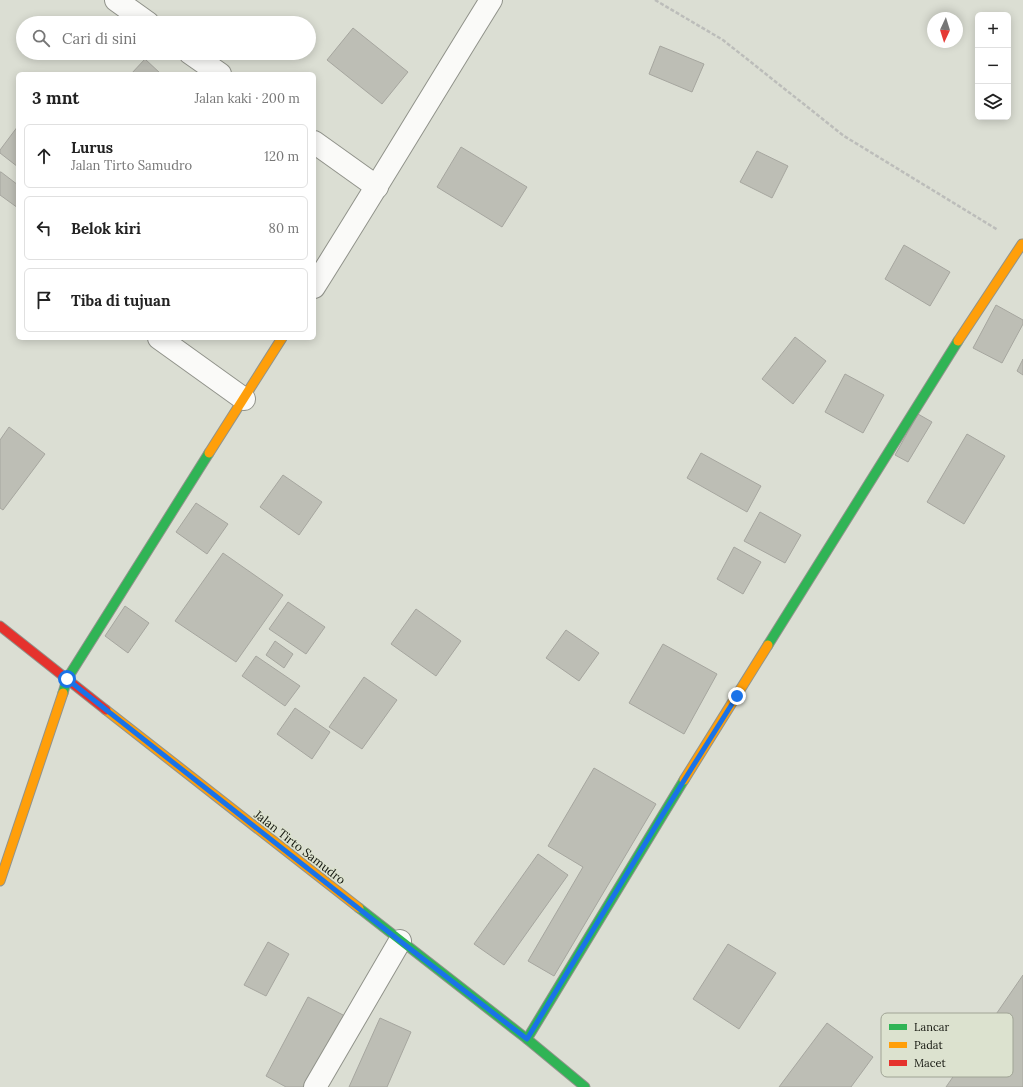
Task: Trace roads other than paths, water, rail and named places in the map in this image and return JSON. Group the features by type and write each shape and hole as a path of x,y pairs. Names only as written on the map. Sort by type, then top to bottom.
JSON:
{"street":[{"path":"116,0 138,16"},
{"path":"316,284 491,0"},
{"path":"200,60 217,72"},
{"path":"316,143 377,187"},
{"path":"527,1039 659,820 900,432 943,364 1023,244"},
{"path":"162,340 244,399"},
{"path":"0,880 67,679 281,340"},
{"name":"Jalan Tirto Samudro","path":"0,626 400,941 527,1039 585,1087"},
{"path":"315,1087 400,941"}]}
